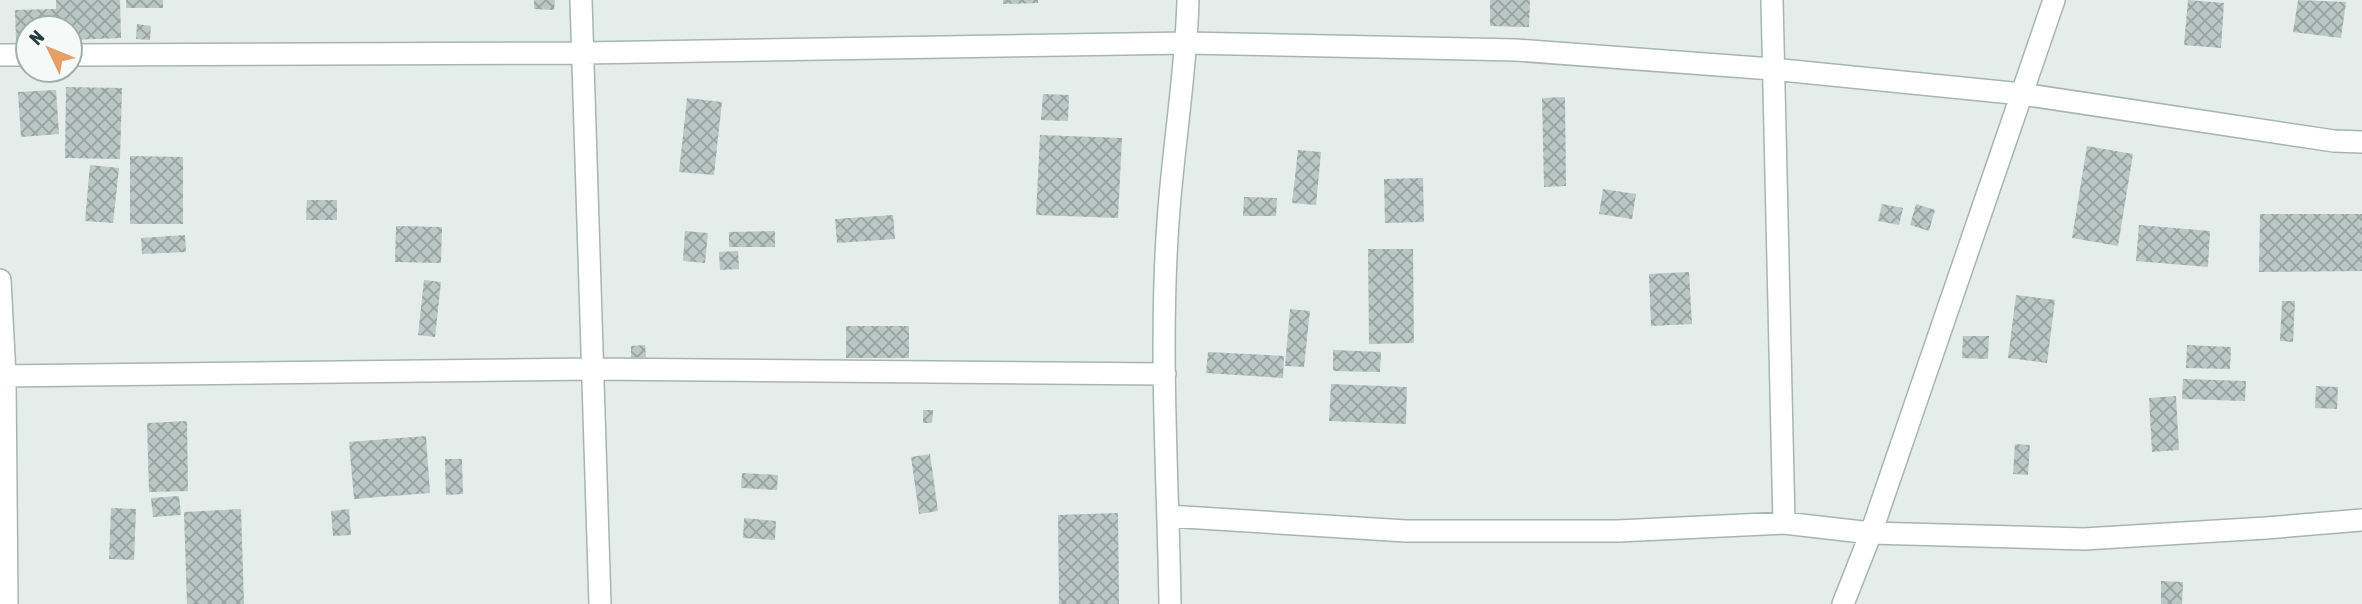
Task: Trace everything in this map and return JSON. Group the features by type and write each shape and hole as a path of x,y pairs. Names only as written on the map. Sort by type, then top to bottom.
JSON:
{"street":[{"path":"581,0 600,604"},
{"path":"1170,604 1165,374 1168,223 1187,43 1188,0"},
{"path":"1772,0 1784,523"},
{"path":"1843,604 1871,533 2053,0"},
{"path":"84,55 584,53 1187,43 1516,50 1772,69 2022,94 2334,141 2362,142"},
{"path":"0,280 8,604"},
{"path":"2,376 593,369 1165,374"},
{"path":"1168,516 1406,531 1618,531 1784,523 1871,533 2084,539 2362,520"}],"building":[{"path":"56,0 120,0 121,38 84,39 84,14 15,14 15,10 56,9"},
{"path":"126,0 163,0 163,8 126,8"},
{"path":"534,0 555,0 554,10 534,9"},
{"path":"1003,0 1038,0 1038,3 1003,4"},
{"path":"1490,0 1530,0 1529,27 1490,26"},
{"path":"2188,0 2224,3 2221,48 2184,45"},
{"path":"2298,0 2346,2 2341,38 2293,32"},
{"path":"137,24 151,26 150,40 136,39"},
{"path":"66,87 122,88 120,159 65,158"},
{"path":"56,90 59,134 21,137 18,92"},
{"path":"1043,94 1069,95 1068,121 1041,120"},
{"path":"1565,97 1566,186 1544,187 1542,98"},
{"path":"687,98 722,102 714,175 679,172"},
{"path":"1040,135 1122,138 1118,218 1036,215"},
{"path":"2087,146 2133,154 2118,246 2072,238"},
{"path":"1298,150 1321,152 1316,205 1292,203"},
{"path":"130,156 183,157 183,224 130,224"},
{"path":"90,165 119,168 113,223 85,221"},
{"path":"1423,178 1424,222 1385,223 1384,179"},
{"path":"1603,189 1636,194 1632,219 1599,214"},
{"path":"1244,197 1277,198 1276,216 1243,216"},
{"path":"307,200 337,200 337,220 306,220"},
{"path":"1882,204 1903,208 1899,225 1878,221"},
{"path":"1916,204 1935,210 1929,231 1910,225"},
{"path":"2260,214 2362,214 2362,271 2259,272"},
{"path":"893,215 895,239 837,243 835,219"},
{"path":"2139,225 2210,231 2208,267 2136,261"},
{"path":"396,226 442,227 441,263 395,262"},
{"path":"685,231 708,233 705,263 683,261"},
{"path":"775,231 775,247 729,247 729,232"},
{"path":"185,235 186,252 142,254 141,238"},
{"path":"1368,249 1413,249 1414,343 1369,344"},
{"path":"738,251 739,269 720,270 719,252"},
{"path":"1689,272 1692,324 1651,326 1649,274"},
{"path":"424,280 441,282 435,337 418,335"},
{"path":"2016,295 2055,300 2047,363 2008,358"},
{"path":"2282,301 2295,301 2293,342 2280,341"},
{"path":"1290,309 1310,311 1304,367 1285,366"},
{"path":"846,326 909,326 909,358 846,358"},
{"path":"1963,336 1989,336 1988,359 1962,358"},
{"path":"645,345 646,357 631,358 631,346"},
{"path":"2187,345 2231,347 2230,369 2186,368"},
{"path":"1333,350 1381,352 1380,372 1333,371"},
{"path":"1208,352 1284,356 1283,378 1206,373"},
{"path":"2183,379 2246,381 2245,401 2182,399"},
{"path":"1331,384 1407,387 1406,424 1329,421"},
{"path":"2316,386 2338,387 2337,409 2315,408"},
{"path":"2176,396 2179,450 2152,452 2149,398"},
{"path":"923,410 933,410 932,423 923,423"},
{"path":"187,421 188,491 149,492 147,423"},
{"path":"426,436 430,493 354,499 349,442"},
{"path":"2015,444 2030,445 2028,475 2013,474"},
{"path":"930,454 938,511 919,514 911,457"},
{"path":"445,459 462,459 463,494 446,495"},
{"path":"742,473 778,475 777,490 741,488"},
{"path":"179,496 181,515 153,517 151,498"},
{"path":"111,508 136,509 134,560 109,559"},
{"path":"241,509 244,604 187,604 184,512"},
{"path":"349,509 351,535 333,536 331,511"},
{"path":"1118,513 1119,604 1059,604 1058,515"},
{"path":"744,518 776,521 775,540 743,538"},
{"path":"2161,581 2183,582 2182,604 2161,604"}]}
